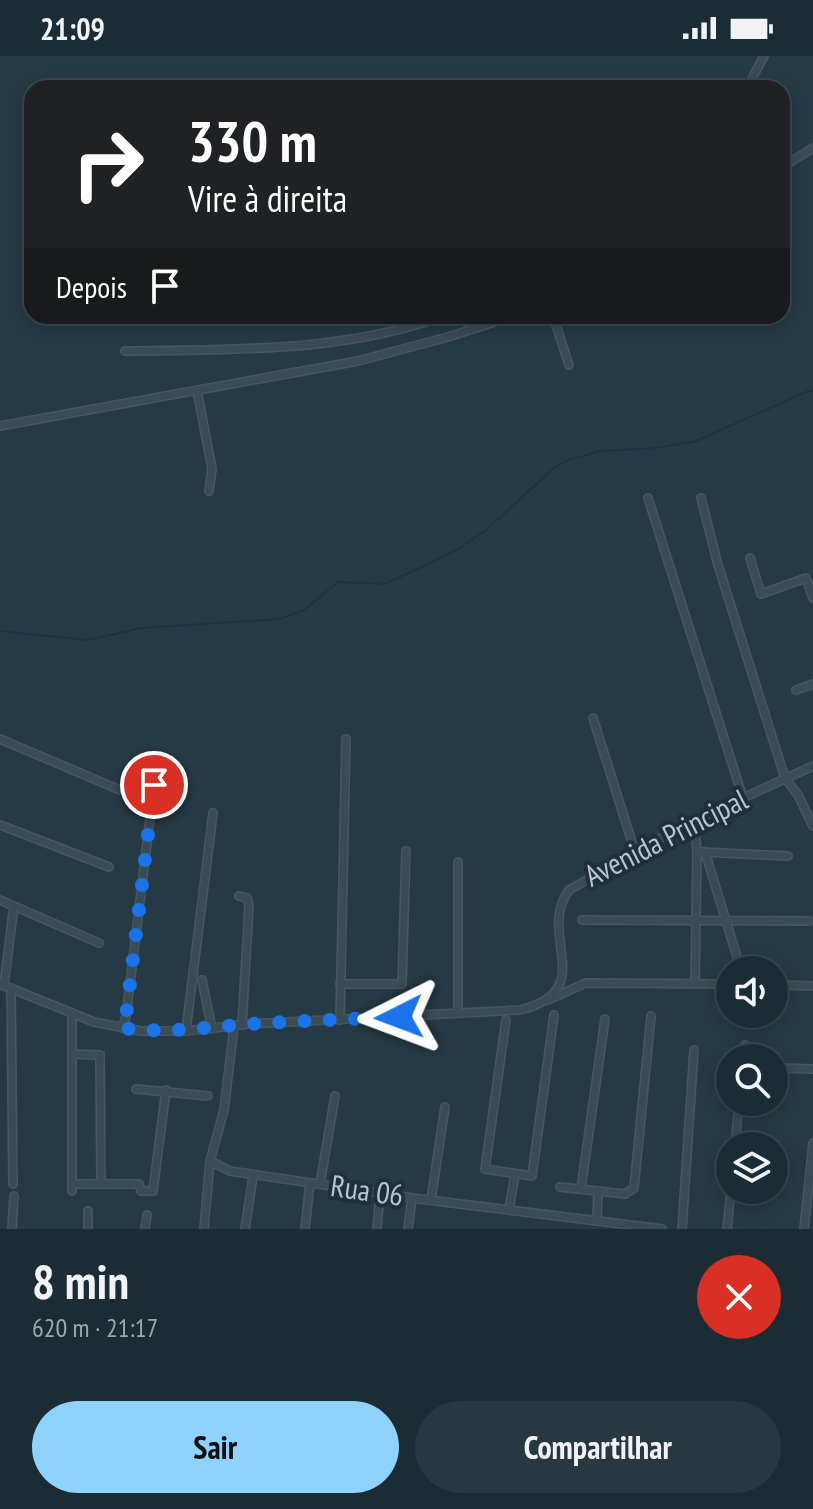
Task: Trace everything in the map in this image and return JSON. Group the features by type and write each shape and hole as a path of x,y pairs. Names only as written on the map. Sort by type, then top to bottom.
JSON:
{"street":[{"path":"751,80 764,56"},
{"path":"790,162 813,148"},
{"path":"125,351 271,349 347,339 421,324"},
{"path":"0,426 358,361 488,324"},
{"path":"556,324 569,365"},
{"path":"197,390 212,469 209,491"},
{"path":"648,498 743,798"},
{"path":"701,498 718,565 785,778 798,795 813,826"},
{"path":"750,558 761,594 806,578 813,598"},
{"path":"796,690 813,684"},
{"path":"593,718 635,852"},
{"path":"0,739 120,790"},
{"path":"340,1020 346,739"},
{"name":"Avenida Principal","path":"547,1000 559,986 563,972 564,960 557,923 561,902 576,885 694,819 813,766"},
{"path":"122,1028 126,1017 154,785"},
{"path":"186,1031 213,813"},
{"path":"694,819 701,852 737,956"},
{"path":"0,825 109,867"},
{"path":"340,984 402,984 406,851"},
{"path":"701,852 788,856"},
{"path":"695,984 695,920 701,852"},
{"path":"458,862 458,1013"},
{"path":"204,1229 210,1161 224,1110 238,1026 249,906 247,898 239,896"},
{"path":"0,900 99,943"},
{"path":"13,913 5,986 13,1184"},
{"path":"582,920 809,921"},
{"path":"202,980 212,1029"},
{"path":"5,986 94,1022 141,1031 186,1031 520,1010 555,999 586,983 716,984"},
{"path":"788,985 813,986"},
{"path":"72,1013 72,1188 139,1184 141,1191 153,1191 166,1090"},
{"path":"506,1020 485,1169 532,1176 554,1015"},
{"path":"560,1187 625,1194 634,1188 651,1016"},
{"path":"581,1189 605,1019"},
{"path":"682,1229 694,1050"},
{"path":"72,1054 100,1055 101,1184"},
{"path":"788,1068 813,1069"},
{"path":"136,1089 208,1096"},
{"path":"320,1184 335,1096"},
{"path":"431,1200 445,1107"},
{"path":"804,1229 813,1143"},
{"name":"Rua 06","path":"210,1161 230,1171 253,1176 662,1229"},
{"path":"509,1210 515,1174"},
{"path":"245,1229 253,1176"},
{"path":"305,1229 310,1183"},
{"path":"597,1221 598,1191"},
{"path":"377,1229 380,1193"},
{"path":"12,1229 14,1196"},
{"path":"408,1229 412,1198"},
{"path":"727,1229 730,1204"},
{"path":"88,1211 88,1229"},
{"path":"145,1229 147,1215"}],"waterway":[{"path":"0,631 87,640 142,628 279,619 304,610 338,582 385,584 455,551 486,530 554,468 568,460 601,451 656,448 696,441 813,389"}],"route":[{"path":"154,785 126,1017 122,1028 186,1031 248,1024 399,1017"}]}
